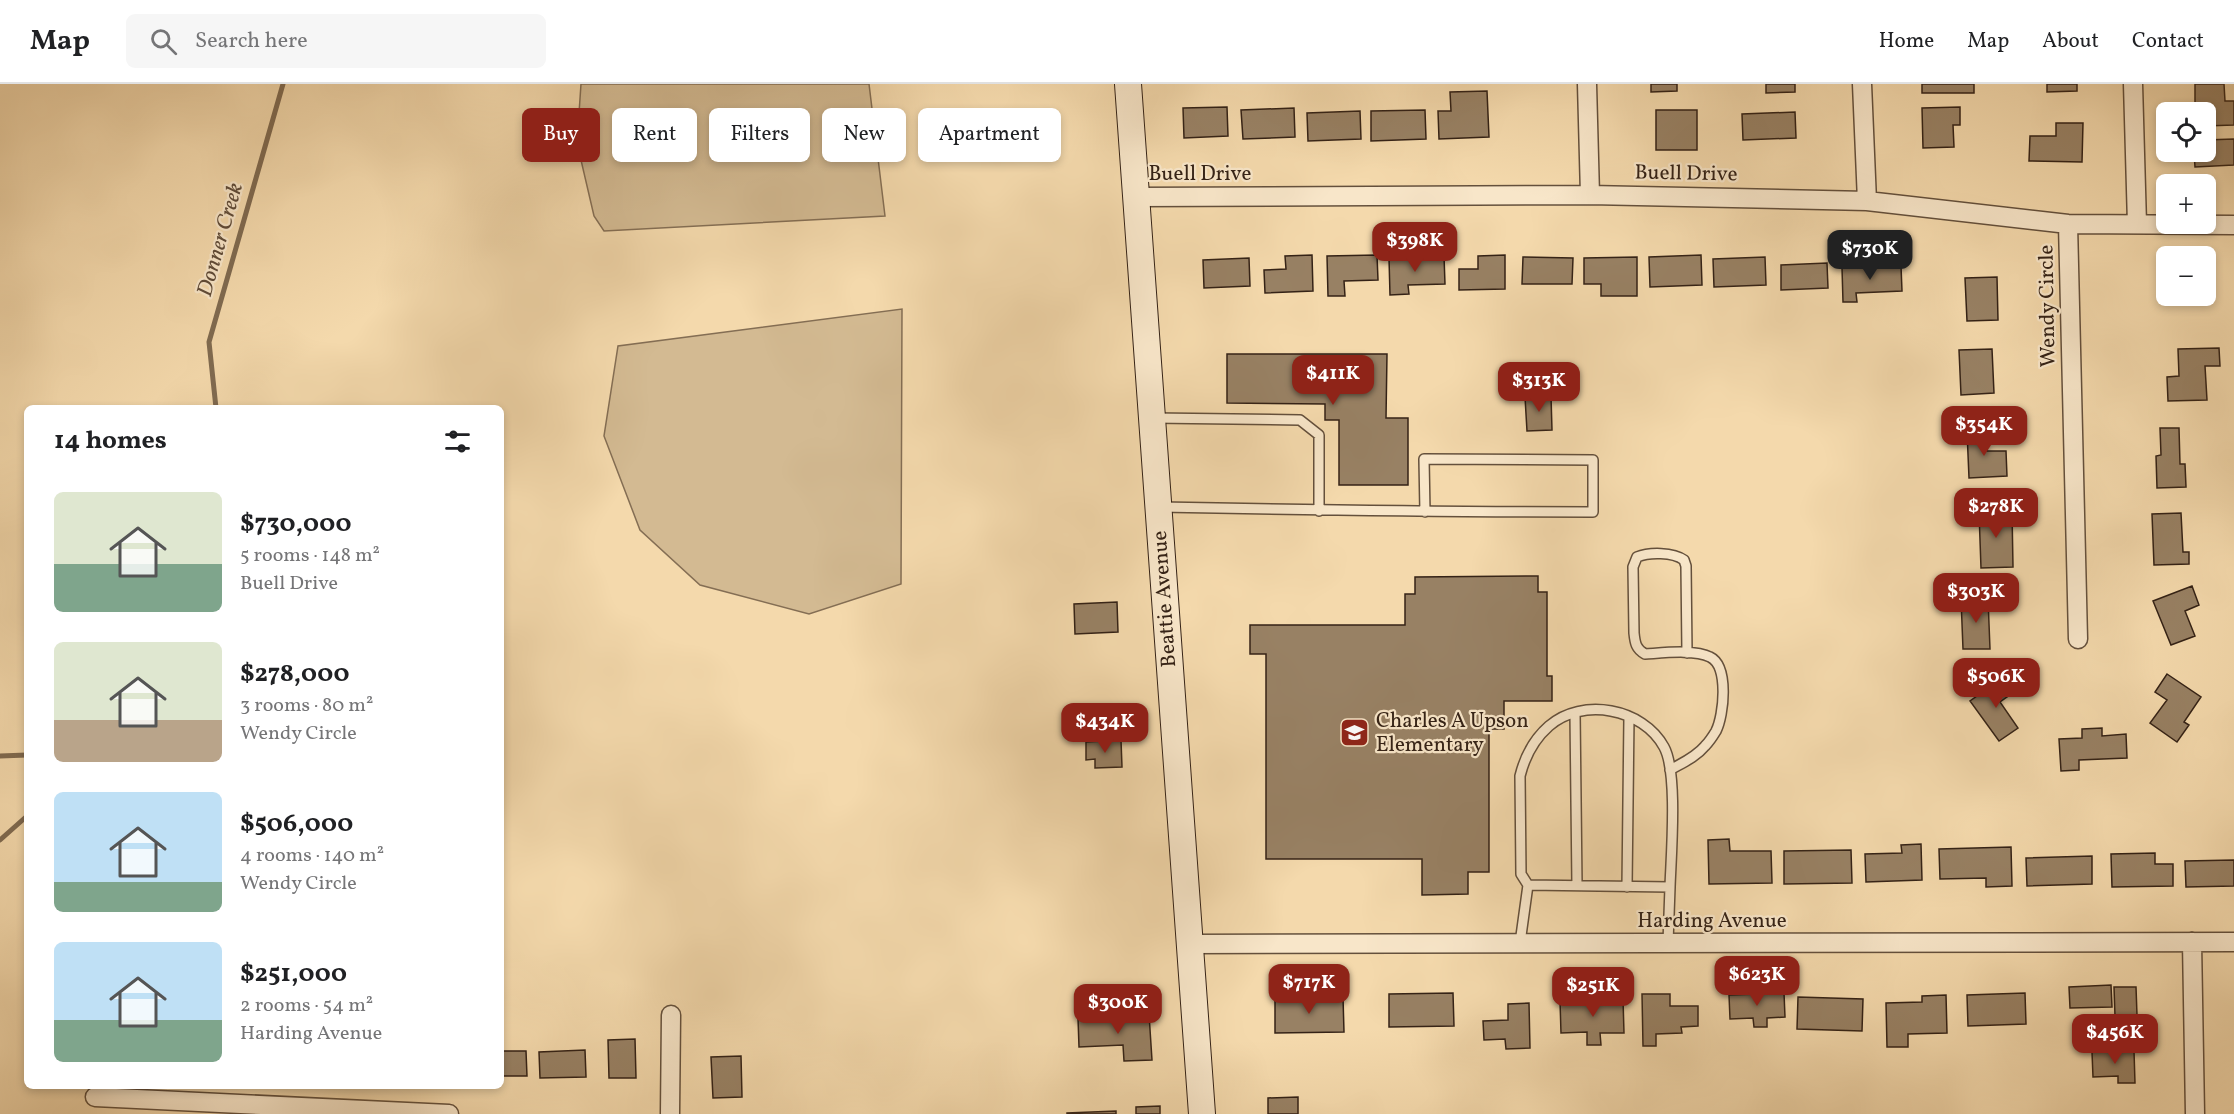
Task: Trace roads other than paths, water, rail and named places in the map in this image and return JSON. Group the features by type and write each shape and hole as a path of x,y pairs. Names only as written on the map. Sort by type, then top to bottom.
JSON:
{"street":[{"name":"Beattie Avenue","path":"1128,84 1202,1114"},
{"path":"1587,84 1590,195"},
{"path":"1862,84 1867,201"},
{"path":"2133,84 2137,224"},
{"name":"Buell Drive","path":"1136,197 1590,195 1867,201 2068,224 2234,225"},
{"name":"Wendy Circle","path":"2068,224 2078,639"},
{"path":"2192,942 2195,1114"},
{"name":"Harding Avenue","path":"1191,944 2234,942"},
{"path":"670,1015 670,1114"},
{"path":"95,1099 449,1114"}],"lane":[{"path":"1152,418 1300,420 1319,435 1319,511"},
{"path":"1158,507 1319,511 1425,512 1593,512 1593,460 1424,459 1425,512"},
{"path":"1670,770 1704,748 1717,730 1722,710 1722,672 1718,662 1709,656 1687,653 1645,654 1639,650 1635,643 1633,567 1637,557 1674,555 1684,560 1687,653"},
{"path":"1520,943 1528,885 1521,874 1520,776 1524,760 1532,744 1550,724 1569,714 1594,710 1612,710 1648,726 1665,748 1670,770 1672,811 1668,943"},
{"path":"1575,713 1577,885"},
{"path":"1627,886 1629,717"},
{"path":"1528,885 1670,887"}],"waterway":[{"name":"Donner Creek","path":"216,405 209,342 283,84"},
{"path":"0,756 24,755"},
{"name":"Donner Creek","path":"0,840 24,819"}],"place":[{"name":"Charles A Upson Elementary","path":"1355,733"}]}
